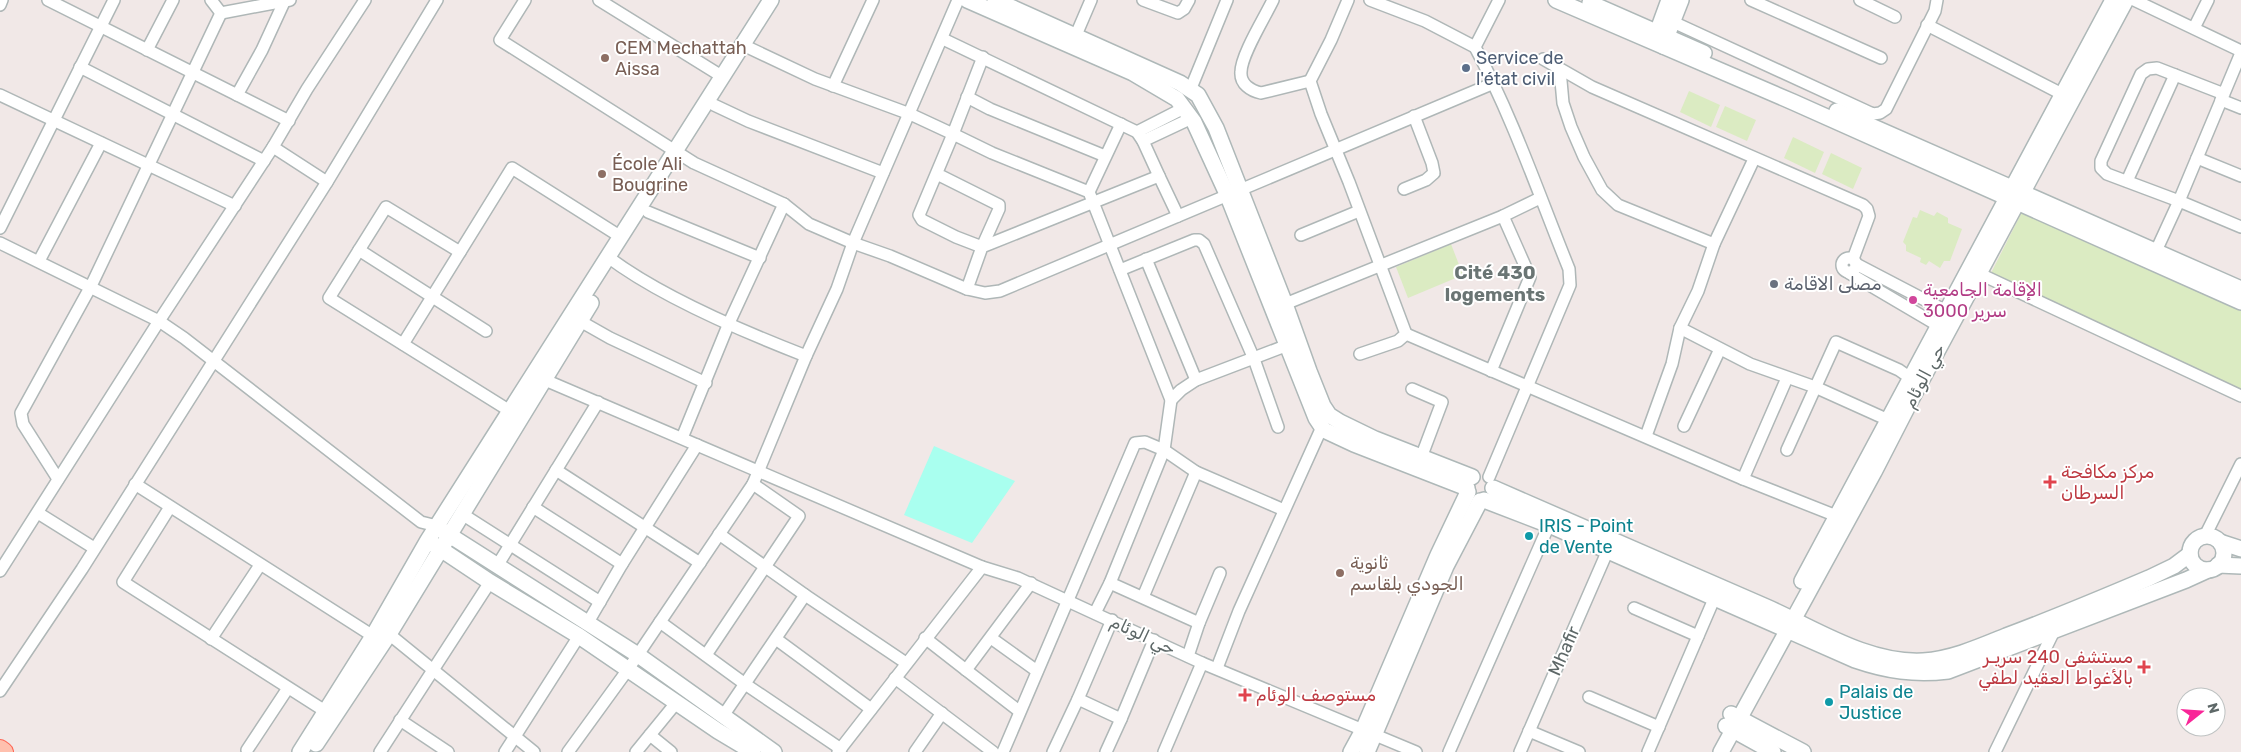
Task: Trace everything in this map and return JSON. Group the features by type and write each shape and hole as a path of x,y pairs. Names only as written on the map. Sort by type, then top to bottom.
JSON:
{"main road":[{"path":"0,749 4,752"}],"street":[{"path":"0,4 2,0"},
{"path":"0,228 114,0"},
{"path":"147,50 173,0"},
{"path":"211,0 221,13"},
{"path":"221,13 287,0"},
{"path":"236,95 262,50 287,0"},
{"path":"0,571 159,321 273,147 307,89 365,0"},
{"path":"0,691 94,548 327,182 436,0"},
{"path":"525,0 500,40 680,153 711,171 784,204 809,224 967,289 985,293 1000,291 1494,83"},
{"path":"599,0 723,78"},
{"path":"311,752 380,632 434,544 437,526 510,411 580,321 612,260 621,237 714,105 770,0"},
{"path":"434,544 449,536 538,377 612,260 648,212 723,78 780,0"},
{"path":"833,86 873,0"},
{"path":"568,752 629,668 753,484 806,356 837,289 853,243 943,39 958,0"},
{"path":"967,0 1133,73 1178,99 1234,192 1285,304 1292,343 1329,415 1474,492 1608,550 1714,599 1880,655 1916,661 1945,658 1980,647 2133,585 2174,566 2190,554"},
{"path":"995,0 1191,88 1201,100 1212,120 1234,192 1292,343 1316,418 1322,427 1354,444 1419,462"},
{"path":"1076,35 1092,0"},
{"path":"1143,0 1173,13 1178,13 1184,9 1189,0"},
{"path":"1191,88 1227,0"},
{"path":"1273,0 1247,52 1240,73 1242,79 1245,85 1261,93 1310,81"},
{"path":"1348,0 1331,40 1310,81 1406,334 1809,507 1842,518"},
{"path":"1370,0 1425,21 1475,47 1494,83 1569,269 1570,285 1526,385 1491,482 1491,495 1474,492"},
{"path":"1475,47 1499,0"},
{"path":"1556,0 1660,40 1794,98 2014,195 2241,302"},
{"path":"1582,0 1660,40"},
{"path":"1660,40 1669,0"},
{"path":"1660,40 1673,22 1681,0"},
{"path":"1750,0 1881,58"},
{"path":"1860,0 1895,17"},
{"path":"1673,22 1873,114 1880,113 1886,109 1927,25 1937,0"},
{"name":"حي الوئام","path":"1710,752 1732,721 1915,382 1980,274 2014,195 2062,94 2112,0"},
{"name":"حي الوئام","path":"1915,382 1946,310 2126,0"},
{"path":"2134,0 2241,52 2198,158 2156,251"},
{"path":"2194,28 2208,0"},
{"path":"55,1 100,27 289,121"},
{"path":"58,479 23,424 21,413 91,286 221,13"},
{"path":"1927,25 2062,94"},
{"path":"943,39 1121,124 1140,136 1178,216"},
{"path":"746,47 833,86 910,114 1091,197"},
{"path":"983,57 919,215 922,220 956,237 982,247 1091,197 1159,176"},
{"path":"1543,59 1592,87 1863,205 1867,209 1869,216 1853,265"},
{"path":"80,67 264,161"},
{"path":"2241,108 2223,97 2175,75 2157,68 2148,69 2141,74 2101,161 2101,168 2106,174 2179,201 2241,227"},
{"path":"1560,70 1563,103 1571,127 1584,157 1602,190 1618,205 1714,244"},
{"path":"2127,182 2175,75"},
{"path":"0,95 235,206"},
{"path":"967,97 990,109 1105,156"},
{"path":"714,105 748,122 883,173"},
{"path":"1140,136 1188,113"},
{"path":"1404,189 1426,180 1434,173 1414,116"},
{"path":"1095,613 1110,583 1164,450 1171,400 1091,197 1105,156 1121,124"},
{"path":"40,261 101,143"},
{"path":"273,147 327,182"},
{"path":"2198,158 2241,176"},
{"path":"1646,436 1672,364 1680,328 1698,291 1714,244 1754,159"},
{"path":"403,344 512,168 621,237"},
{"path":"937,174 999,204 999,209 982,247 967,289"},
{"path":"2014,195 2156,251 2241,289"},
{"path":"1285,304 1503,216 1540,198"},
{"path":"682,438 729,323 784,204"},
{"path":"460,252 386,207 329,298 510,411"},
{"path":"1301,235 1359,211"},
{"path":"648,212 760,258"},
{"path":"1491,371 1530,277 1503,216"},
{"path":"1120,270 1194,240 1199,240 1204,244 1254,359 1278,427"},
{"path":"0,243 159,321 421,522 434,544 490,582 583,630 638,654 774,752"},
{"path":"359,250 486,331"},
{"path":"1146,259 1196,380"},
{"path":"612,260 685,302 806,356"},
{"path":"1853,265 1946,310"},
{"path":"1853,265 1939,326"},
{"path":"1980,274 2241,396"},
{"path":"580,321 610,338 706,383"},
{"path":"1680,328 1720,349 1787,378 1815,387 1894,422"},
{"path":"1360,354 1398,341 1406,334"},
{"path":"1787,450 1836,342 1899,370 1915,382"},
{"path":"1171,400 1181,390 1196,380 1292,343"},
{"path":"1684,426 1720,349"},
{"name":"حي الوئام","path":"538,377 982,567 1005,572 1031,583 1202,663 1416,752"},
{"path":"1743,479 1787,378"},
{"path":"1412,389 1442,402 1419,462"},
{"path":"497,566 598,402"},
{"path":"1217,668 1239,611 1322,427"},
{"path":"1003,752 1135,443 1145,442 1164,450 1196,472 1284,510"},
{"path":"505,752 697,445"},
{"path":"2212,539 2241,464"},
{"path":"556,470 700,563"},
{"path":"1143,597 1196,472"},
{"path":"1367,752 1369,732 1438,555 1474,492 1480,474 1491,482 1786,622 1876,668 1900,672 1924,674 1948,671 2213,568 2223,556 2224,551 2212,539"},
{"path":"135,484 260,565 380,632 534,752"},
{"path":"706,655 799,516 753,484"},
{"path":"170,507 123,582 325,711"},
{"path":"533,507 622,564"},
{"path":"38,512 94,548"},
{"path":"462,514 600,602"},
{"path":"421,522 437,526 449,536 497,566 583,630 629,668 676,702 753,752"},
{"path":"1449,752 1550,525"},
{"path":"720,534 764,567 906,663"},
{"path":"2241,548 2212,539 2196,540 2192,544 2190,554 2191,559 2198,567 2241,566"},
{"name":"Mhafir","path":"1520,752 1608,550"},
{"path":"211,639 260,565"},
{"path":"660,622 840,751 925,638 982,567"},
{"path":"1188,656 1199,622 1220,572"},
{"path":"380,752 490,582"},
{"path":"966,670 1031,583"},
{"path":"1110,583 1199,622"},
{"path":"723,716 805,595"},
{"path":"1648,752 1714,599"},
{"path":"1634,608 1698,636"},
{"path":"1053,752 1112,620"},
{"path":"1995,752 2054,631"},
{"path":"300,752 325,711 380,632"},
{"path":"925,638 1019,711"},
{"path":"991,638 1037,671"},
{"path":"776,639 871,709"},
{"path":"1106,752 1154,640"},
{"path":"1164,752 1202,663"},
{"path":"895,678 993,752"},
{"path":"247,750 288,688"},
{"path":"1588,697 1659,727"},
{"path":"1078,699 1121,719"},
{"path":"636,752 676,702"},
{"path":"915,752 942,713"},
{"path":"400,720 448,752"},
{"path":"1732,721 1774,752"},
{"path":"1732,721 1803,752"},
{"name":"حي الوئام","path":"1721,752 1732,721"},
{"path":"1529,730 1579,752"},
{"path":"1351,752 1369,732"},
{"path":"650,735 671,752"}],"shaded area":[{"path":"1689,91 1720,105 1711,127 1680,112"},
{"path":"1725,106 1756,120 1747,141 1716,127"},
{"path":"1793,137 1824,152 1815,173 1784,158"},
{"path":"1831,153 1862,168 1853,189 1822,174"},
{"path":"2024,208 2241,307 2241,395 1990,275"},
{"path":"1920,210 1934,216 1937,212 1948,218 1948,223 1962,229 1950,261 1944,261 1940,268 1929,261 1926,265 1920,262 1921,258 1906,251 1906,245 1903,242 1913,217 1917,218"},
{"path":"1451,244 1463,275 1408,298 1396,267"},
{"path":"934,446 1015,481 972,543 904,515"}],"place":[{"name":"CEM Mechattah Aissa","path":"605,58"},
{"name":"Service de l'état civil","path":"1466,68"},
{"name":"École Ali Bougrine","path":"602,174"},
{"name":"مصلى الاقامة","path":"1774,284"},
{"name":"الإقامة الجامعية 3000 سرير","path":"1913,300"},
{"name":"مركز مكافحة السرطان","path":"2050,482"},
{"name":"IRIS - Point de Vente","path":"1529,536"},
{"name":"ثانوية الجودي بلقاسم","path":"1340,573"},
{"name":"مستشفى 240 سريـر بالأغواط العقيد لطفي","path":"2144,667"},
{"name":"مستوصف الوئام","path":"1245,695"},
{"name":"Palais de Justice","path":"1829,702"}],"district":[{"name":"Cité 430 logements","path":"1495,283"}]}
